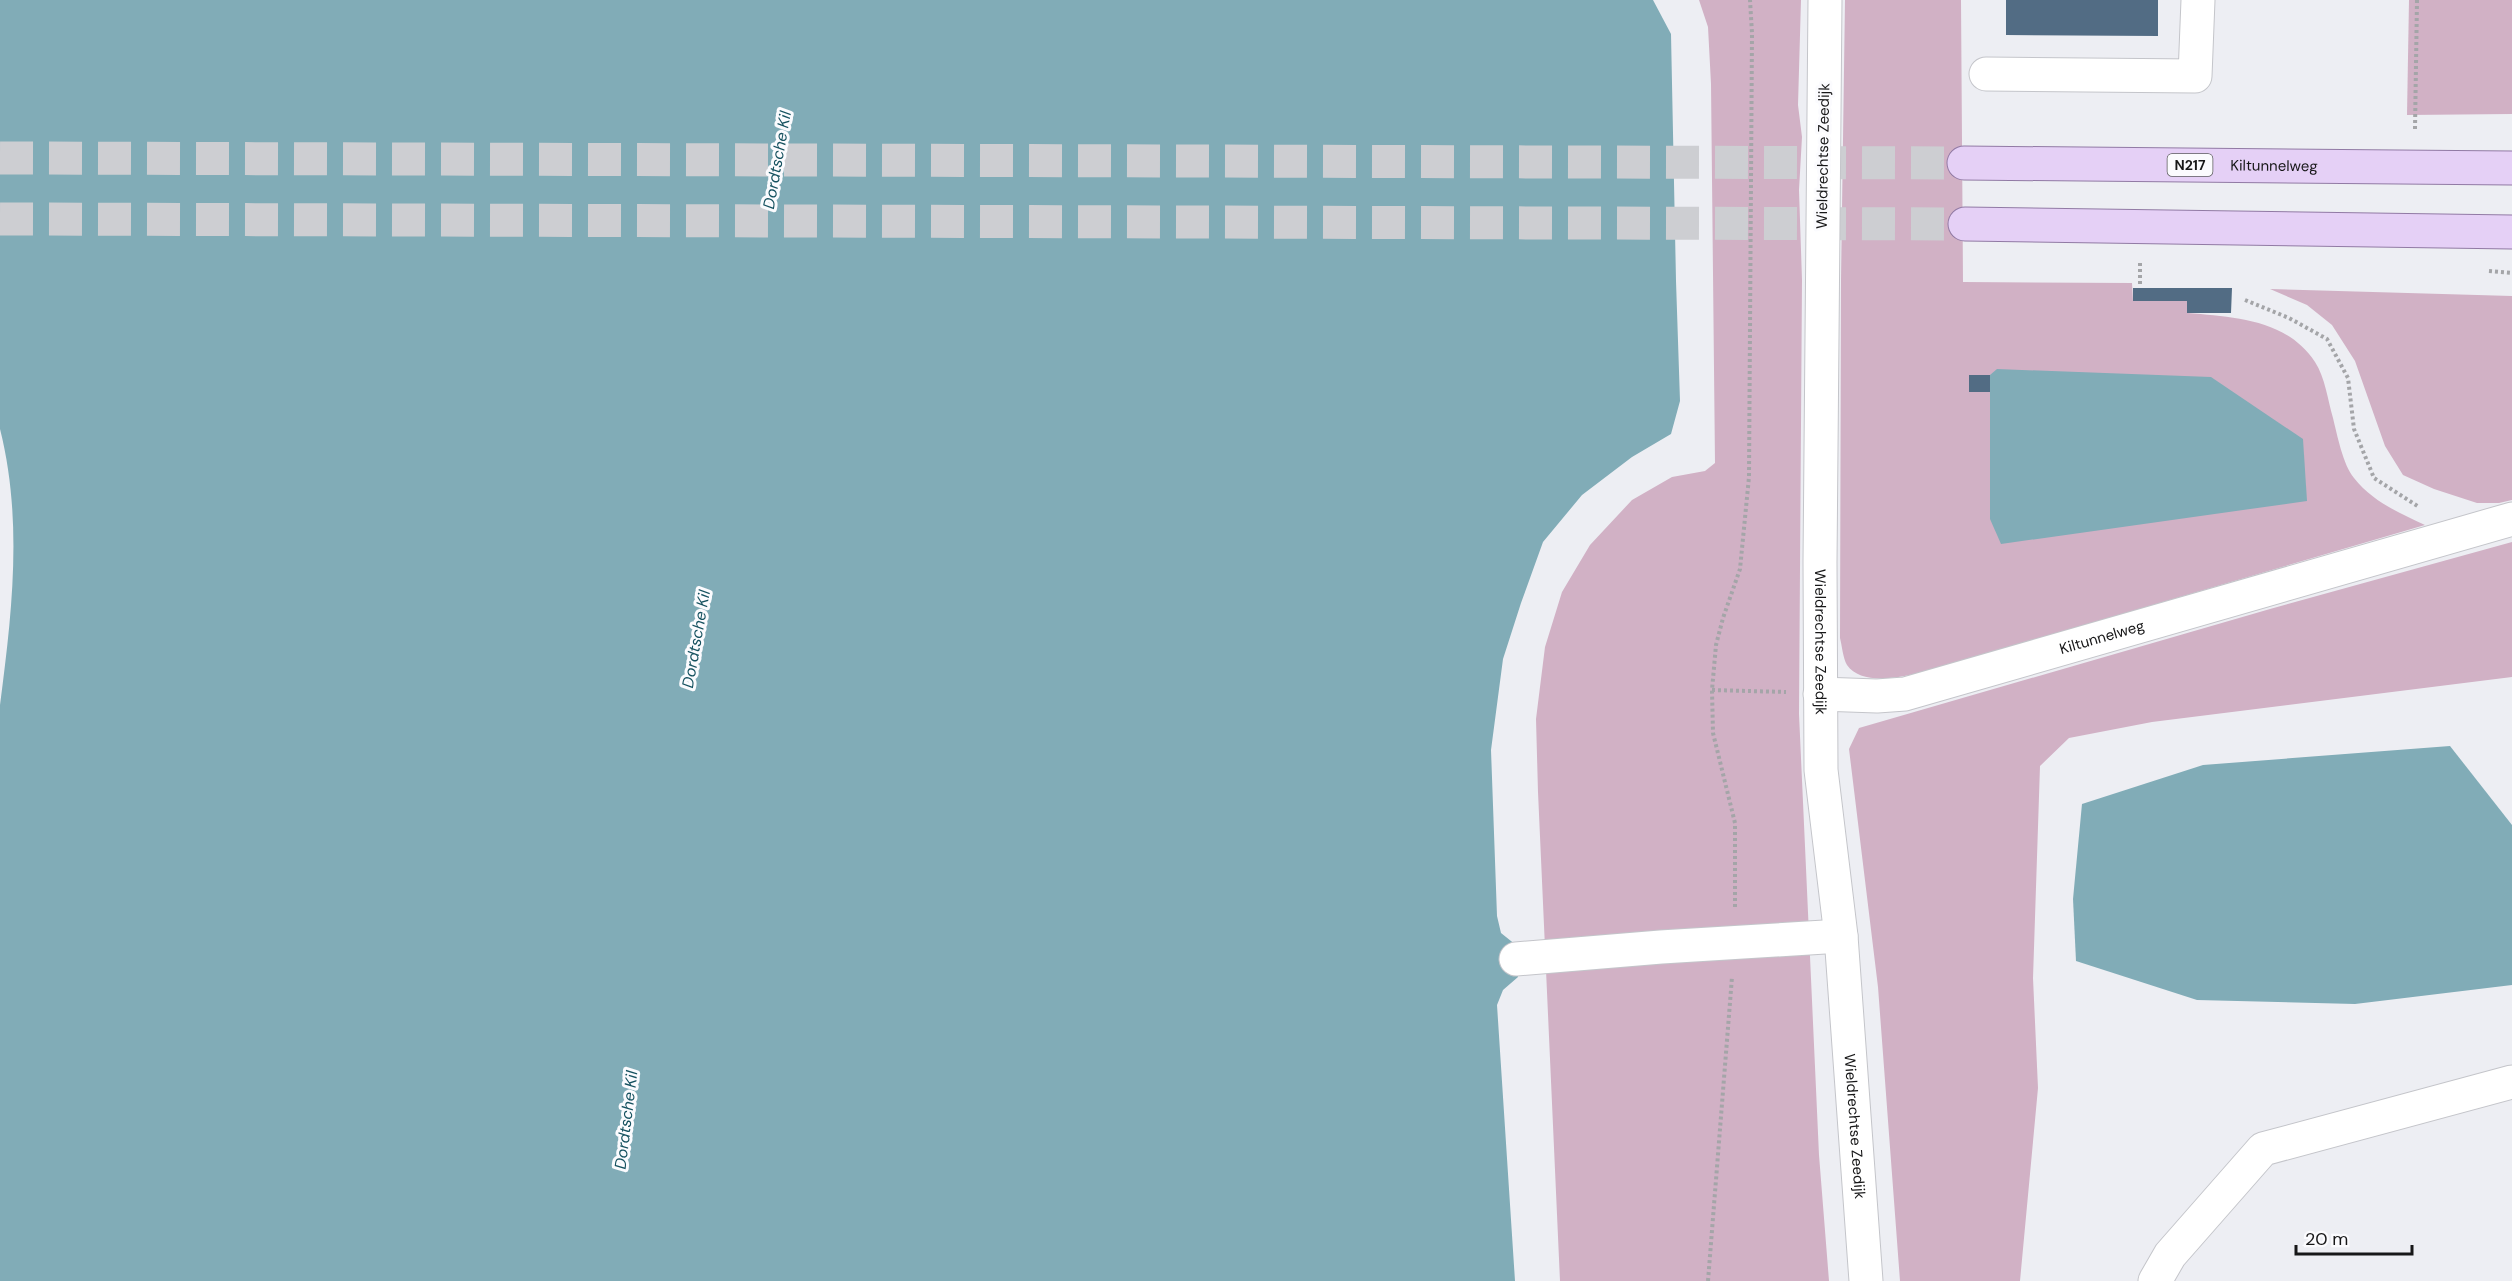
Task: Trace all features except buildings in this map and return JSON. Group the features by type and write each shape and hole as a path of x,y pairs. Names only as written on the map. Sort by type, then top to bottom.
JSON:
{"main road":[{"name":"Kiltunnelweg","path":"1964,163 2512,168"},
{"path":"1965,224 2512,232"}],"street":[{"name":"Wieldrechtse Zeedijk","path":"1825,0 1821,770 1841,936 1866,1281"},
{"path":"1986,74 2195,76 2198,0"},
{"name":"Kiltunnelweg","path":"1820,694 1877,696 1914,691 2512,519"},
{"path":"1516,959 1841,936"},
{"path":"2155,1281 2170,1255 2263,1149 2512,1083"}],"path":[{"path":"1708,1281 1735,942 1735,823 1713,733 1712,690 1716,645 1726,607 1740,569 1749,477 1752,33 1750,0"},
{"path":"2415,129 2417,0"},
{"path":"2140,263 2140,285"},
{"path":"2245,300 2289,318 2327,339 2348,378 2354,429 2374,478 2418,507 2429,510"},
{"path":"1712,690 1820,694"}],"shaded area":[{"path":"1699,0 1801,0 1798,105 1802,137 1799,190 1802,280 1799,714 1819,1155 1829,1281 1560,1281 1536,719 1545,647 1562,592 1590,545 1632,500 1672,477 1705,471 1715,463 1711,84 1708,27"},
{"path":"1845,0 1961,0 1963,282 2132,283 2133,301 2187,301 2188,313 2223,316 2258,323 2290,337 2303,348 2318,368 2326,389 2344,458 2354,478 2378,500 2425,525 1919,673 1902,677 1870,678 1857,673 1847,665 1840,638 1841,280"},
{"path":"2409,0 2512,0 2512,114 2407,115"},
{"path":"2270,289 2512,296 2512,500 2499,503 2477,503 2434,489 2403,475 2385,446 2355,361 2332,325 2307,305"},
{"path":"2512,542 2512,677 2152,722 2069,738 2040,766 2033,978 2038,1088 2020,1281 1900,1281 1878,987 1849,749 1859,728 2270,609"}],"water":[{"name":"Dordtsche Kil","path":"0,0 1653,0 1671,34 1680,401 1671,434 1632,457 1582,495 1543,542 1503,659 1491,750 1497,916 1501,933 1516,945 1518,977 1503,990 1497,1005 1515,1281 0,1281 0,705 11,601 13,532 7,463 0,429"},
{"path":"1997,369 2211,377 2303,439 2307,501 2001,544 1990,519 1990,375"},
{"path":"2450,746 2512,825 2512,985 2355,1004 2197,1000 2076,961 2073,899 2082,804 2203,765"}],"tunnel":[{"path":"0,158 1964,163"},
{"path":"0,219 1965,224"}]}
